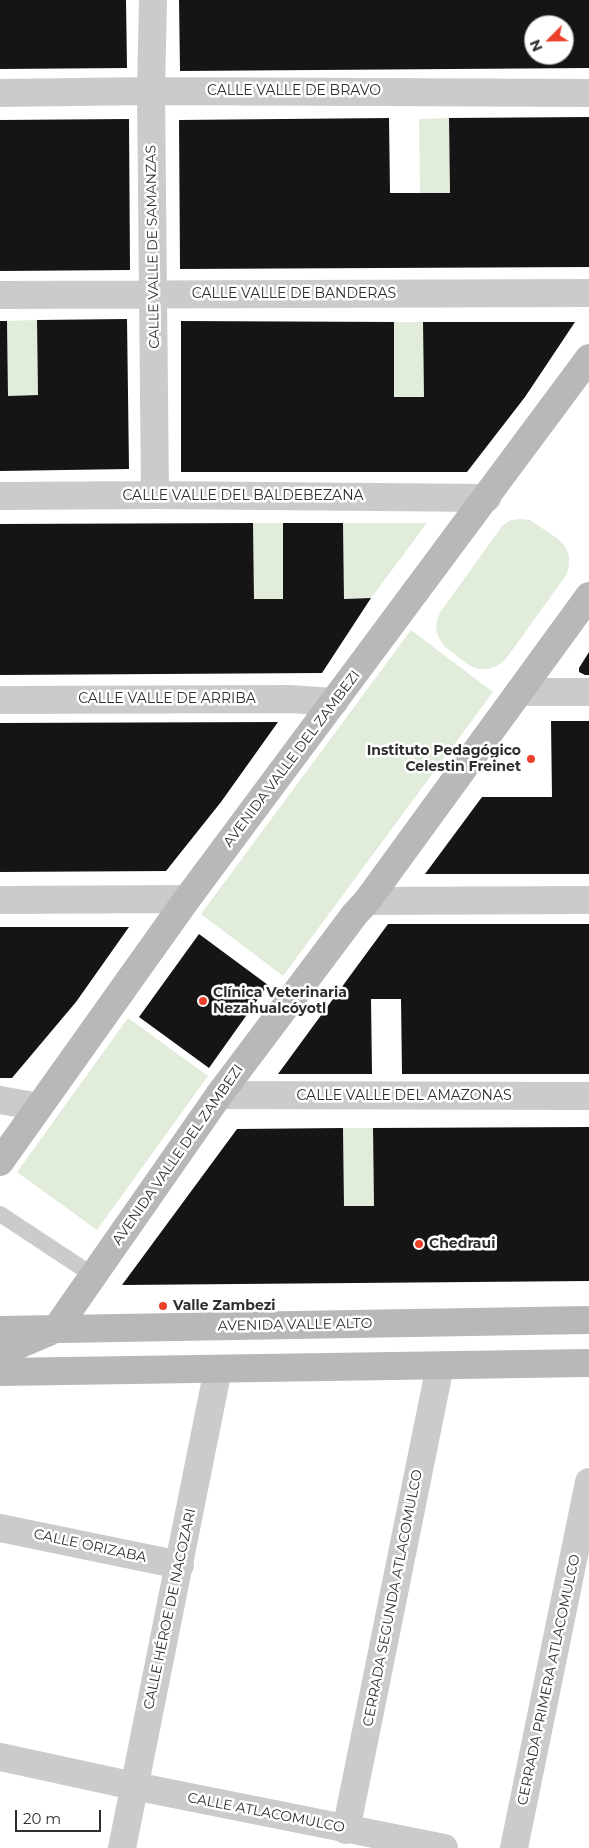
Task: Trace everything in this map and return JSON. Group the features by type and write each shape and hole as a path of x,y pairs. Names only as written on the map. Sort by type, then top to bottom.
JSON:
{"street":[{"name":"CALLE VALLE DE SAMANZAS","path":"153,0 151,90 155,495"},
{"name":"CALLE VALLE DE BRAVO","path":"0,93 151,90 589,93"},
{"name":"CALLE VALLE DE BANDERAS","path":"0,295 589,294"},
{"name":"AVENIDA VALLE DEL ZAMBEZI","path":"0,1162 188,899 589,358"},
{"name":"CALLE VALLE DEL BALDEBEZANA","path":"0,496 155,495 486,498"},
{"name":"AVENIDA VALLE DEL ZAMBEZI","path":"56,1329 219,1096 355,914 368,901 589,596"},
{"path":"519,692 589,692"},
{"name":"CALLE VALLE DE ARRIBA","path":"0,700 289,699 334,702"},
{"path":"0,900 188,899"},
{"path":"368,901 589,900"},
{"name":"CALLE VALLE DEL AMAZONAS","path":"219,1096 589,1096"},
{"path":"0,1100 39,1107"},
{"name":"AVENIDA VALLE ALTO","path":"0,1330 589,1320"},
{"path":"0,1353 56,1329"},
{"path":"0,1372 589,1363"},
{"name":"CERRADA SEGUNDA ATLACOMULCO","path":"346,1830 440,1366"},
{"name":"CALLE HÉROE DE NACOZARI","path":"122,1848 218,1369"},
{"name":"CERRADA PRIMERA ATLACOMULCO","path":"514,1848 589,1482"},
{"name":"CALLE ORIZABA","path":"0,1528 180,1565"},
{"name":"CALLE ATLACOMULCO","path":"0,1757 346,1830 444,1848"}],"lane":[{"path":"0,1214 94,1276"}],"green space":[{"path":"449,118 450,193 420,193 419,119"},
{"path":"37,320 38,395 8,396 7,321"},
{"path":"394,322 423,322 424,397 394,397"},
{"path":"511,520 530,520 565,546 569,555 567,574 505,660 497,666 479,669 470,666 444,646 436,630 437,620 441,611 503,525"},
{"path":"253,523 283,523 283,599 254,599"},
{"path":"343,523 427,523 371,598 344,599"},
{"path":"411,630 493,692 283,976 201,914"},
{"path":"128,1018 208,1076 97,1230 17,1172"},
{"path":"343,1128 373,1128 374,1206 344,1206"}],"building":[{"path":"0,0 126,0 127,68 0,69"},
{"path":"179,0 589,0 589,68 180,71"},
{"path":"589,117 589,267 180,269 179,120 389,118 390,193 450,193 449,118"},
{"path":"129,119 130,270 0,271 0,120"},
{"path":"127,319 129,469 0,471 0,321 7,321 8,396 38,395 37,320"},
{"path":"181,321 394,322 394,397 424,397 423,322 575,322 525,397 467,472 181,472"},
{"path":"253,523 254,599 283,599 283,523 343,523 344,599 371,598 322,673 0,675 0,524"},
{"path":"589,652 589,675 585,675 579,672 579,668"},
{"path":"551,721 589,721 589,874 425,874 482,797 552,797"},
{"path":"278,722 221,802 166,871 0,872 0,723"},
{"path":"388,924 589,924 589,1074 402,1074 401,999 371,999 372,1074 278,1074"},
{"path":"0,927 129,927 76,1002 12,1078 0,1078"},
{"name":"Clínica Veterinaria Nezahualcóyotl","path":"199,934 268,985 209,1068 139,1017"},
{"path":"589,1127 589,1281 122,1285 237,1129 343,1128 344,1206 374,1206 373,1128"}],"place":[{"name":"Instituto Pedagógico Celestin Freinet","path":"531,759"},
{"name":"Clínica Veterinaria Nezahualcóyotl","path":"203,1001"},
{"name":"Chedraui","path":"419,1244"},
{"name":"Valle Zambezi","path":"163,1306"}]}
